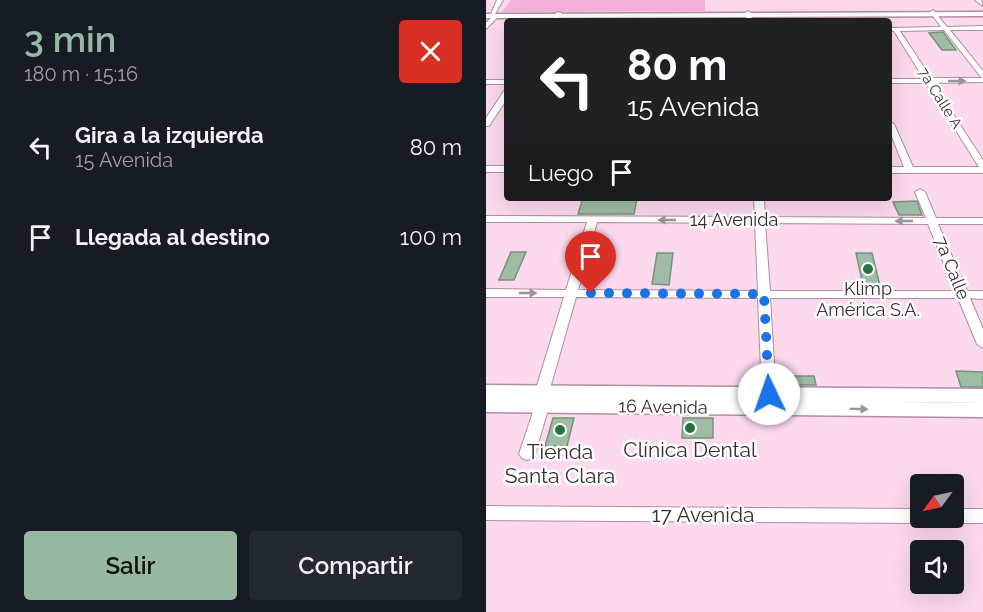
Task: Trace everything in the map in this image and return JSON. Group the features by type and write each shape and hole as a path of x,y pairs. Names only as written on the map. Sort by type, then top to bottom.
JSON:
{"main road":[{"path":"490,14 557,17 983,13"},
{"name":"16 Avenida","path":"486,392 542,399 983,411"},
{"name":"16 Avenida","path":"486,405 542,399 769,394 983,396"}],"street":[{"path":"486,27 490,14 500,0"},
{"path":"978,0 983,4"},
{"path":"934,13 983,78"},
{"path":"893,29 983,28"},
{"name":"7a Calle A","path":"893,29 929,81 983,169"},
{"path":"892,81 983,78"},
{"path":"486,82 504,82"},
{"path":"486,124 504,97"},
{"path":"892,129 910,170"},
{"path":"486,168 504,169"},
{"path":"892,170 983,169"},
{"name":"7a Calle","path":"920,192 983,344"},
{"path":"759,201 769,394"},
{"name":"14 Avenida","path":"486,219 983,221"},
{"path":"527,454 592,219"},
{"path":"486,292 983,295"},
{"name":"17 Avenida","path":"486,513 910,516"},
{"path":"964,516 983,516"}],"shaded area":[{"path":"511,0 705,0 705,11 502,12"}],"building":[{"path":"943,32 956,50 942,50 929,33"},
{"path":"582,201 636,201 634,214 578,214"},
{"path":"917,201 922,215 899,215 893,202"},
{"path":"511,252 526,252 514,280 499,280"},
{"path":"657,253 673,253 669,285 652,284"},
{"name":"Klimp América S.A.","path":"856,253 872,253 880,286 863,285"},
{"path":"956,371 983,372 983,387 961,387"},
{"path":"784,376 814,376 816,385 786,385"},
{"name":"Tienda Santa Clara","path":"553,418 574,418 567,446 545,446"},
{"path":"683,418 713,418 713,438 682,438"}],"place":[{"name":"Klimp América S.A.","path":"868,269"},
{"name":"Clínica Dental","path":"690,428"},
{"name":"Tienda Santa Clara","path":"560,430"}],"route":[{"path":"591,293 764,294 769,394"}]}
